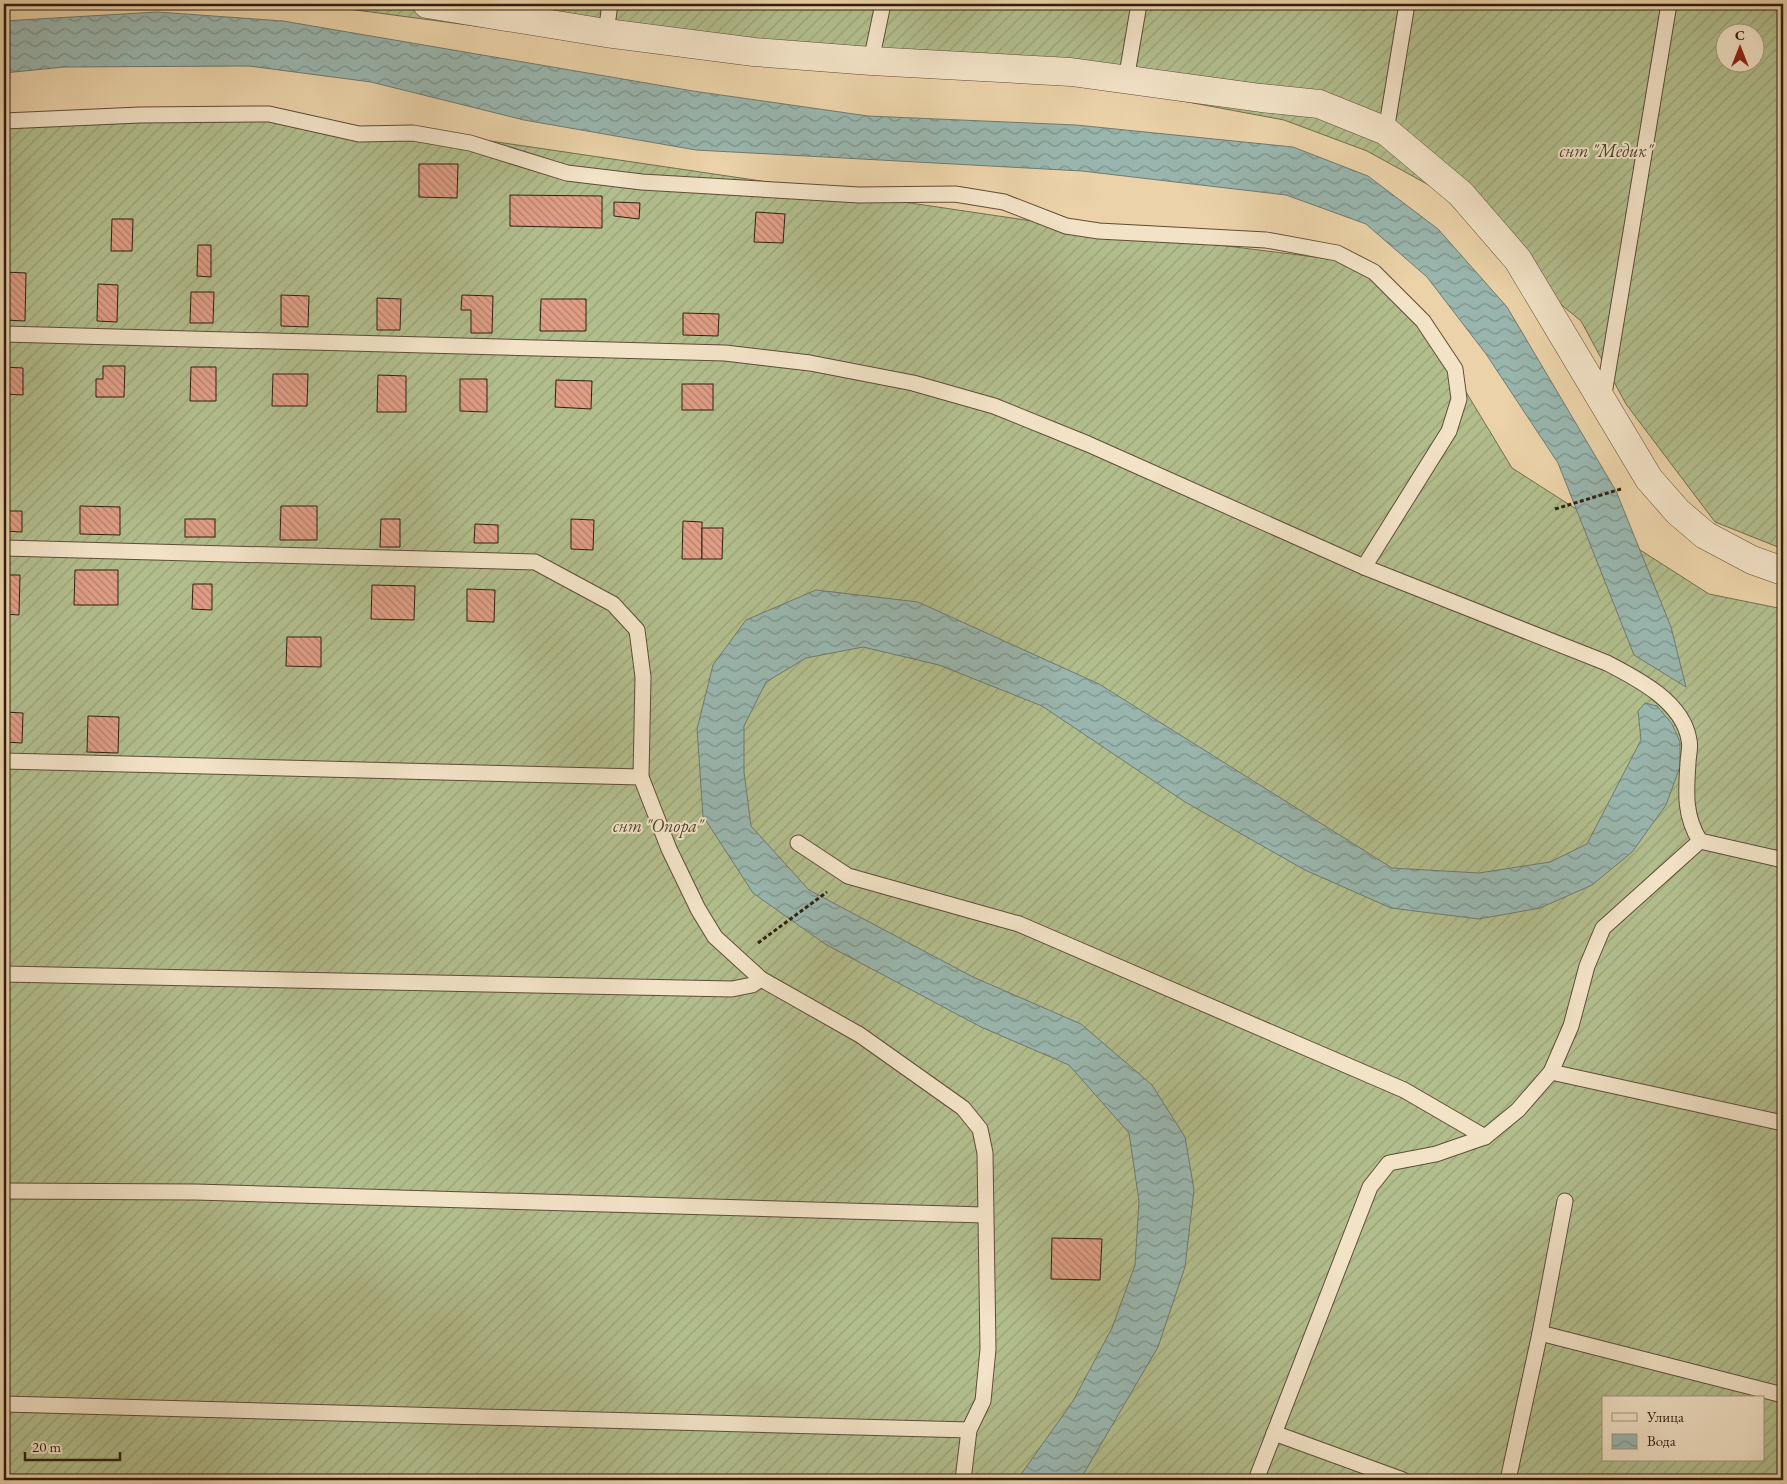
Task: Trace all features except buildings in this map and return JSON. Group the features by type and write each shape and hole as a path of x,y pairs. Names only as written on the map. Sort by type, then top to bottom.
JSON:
{"street":[{"path":"427,4 606,33 754,52 871,61 1071,72 1319,104 1386,132 1462,194 1518,260 1650,479 1678,512 1705,535 1752,560 1783,571"}],"lane":[{"path":"606,33 610,4"},
{"path":"871,61 883,4"},
{"path":"1126,80 1139,4"},
{"path":"1386,132 1407,4"},
{"path":"1603,400 1669,4"},
{"path":"4,121 140,115 269,114 358,134 414,133 470,143 577,174 642,182 859,195 955,194 1004,202 1066,226 1099,231 1266,240 1338,253 1374,272 1423,322 1455,370 1459,399 1449,431 1364,567"},
{"path":"4,334 725,353 810,363 913,383 994,406 1088,444 1364,567 1607,663 1638,679 1662,698 1680,718 1690,740 1686,810 1692,829 1700,841 1783,860"},
{"path":"4,548 535,562 613,604 637,630 643,677 641,777 669,849 698,909 716,937 761,979 860,1035 963,1108 980,1129 985,1153 984,1215 988,1350 983,1401 969,1430 963,1480"},
{"path":"4,761 641,777"},
{"path":"1256,1480 1370,1187 1389,1163 1436,1154 1485,1137 1518,1110 1551,1072 1571,1026 1587,966 1603,928 1700,841"},
{"path":"798,843 848,876 1019,924 1404,1090 1485,1137"},
{"path":"4,974 732,988 752,985 761,979"},
{"path":"1551,1072 1783,1123"},
{"path":"4,1191 195,1192 984,1215"},
{"path":"1508,1480 1540,1333 1565,1201"},
{"path":"1540,1333 1783,1395"},
{"path":"4,1404 969,1430"},
{"path":"1274,1433 1403,1480"}],"path":[{"path":"1555,509 1620,489"},
{"path":"757,944 827,892"}],"green space":[{"name":"снт \"Медик\"","path":"311,4 1783,4 1783,549 1715,522 1626,404 1581,321 1500,254 1436,189 1367,151 1284,120 1118,89 610,44"},
{"name":"снт \"Опора\"","path":"145,108 470,138 1066,226 1355,262 1423,321 1512,468 1709,594 1783,609 1783,1480 4,1480 4,118"}],"water":[{"path":"157,12 283,21 693,91 868,116 1076,125 1293,147 1368,176 1438,229 1507,307 1616,491 1671,627 1686,687 1634,655 1558,463 1486,354 1427,277 1366,224 1286,195 1082,171 696,150 524,120 371,82 249,66 64,67 4,73 4,21"},
{"path":"816,590 918,602 1099,684 1392,868 1479,873 1550,862 1587,844 1641,740 1638,711 1645,703 1657,706 1672,724 1680,742 1680,767 1666,805 1632,852 1592,885 1540,908 1479,919 1391,908 1305,870 1185,802 1042,706 939,665 863,647 806,658 766,682 744,726 744,772 751,826 809,890 973,977 1081,1024 1152,1085 1185,1137 1194,1190 1185,1267 1158,1347 1080,1480 1017,1480 1073,1401 1112,1328 1135,1265 1139,1201 1129,1133 1069,1065 981,1027 825,944 753,893 703,816 697,729 713,665 746,620"}]}
